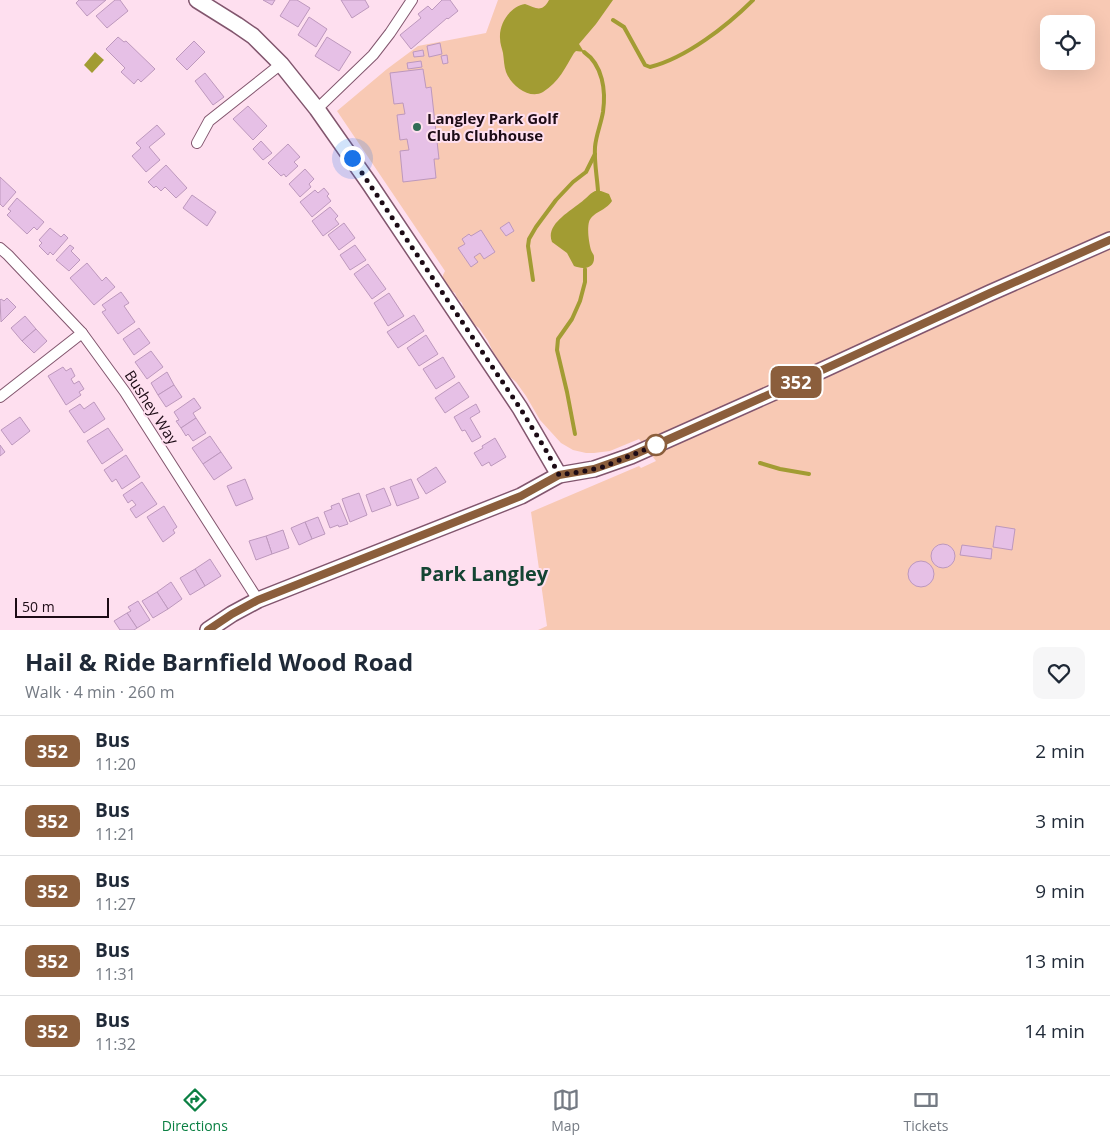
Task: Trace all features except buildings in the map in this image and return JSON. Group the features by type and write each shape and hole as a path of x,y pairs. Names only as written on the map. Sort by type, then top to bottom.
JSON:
{"street":[{"path":"197,0 253,36 281,64 318,109 520,408 559,475"},
{"path":"318,109 373,54 412,0"},
{"path":"197,142 209,121 281,64"},
{"path":"208,630 258,600 521,496 559,475 594,469 631,456 1110,240"},
{"name":"Bushey Way","path":"0,248 82,333 125,392 258,600"},
{"path":"0,398 82,333"}],"shaded area":[{"path":"498,0 1110,0 1110,630 538,630 547,626 531,512 639,466 641,468 656,461 639,439 610,451 586,453 573,450 561,443 540,420 516,382 503,371 500,362 479,328 465,315 462,303 455,293 448,289 443,282 445,271 337,111 418,46 486,33"},
{"path":"549,0 613,0 579,44 584,52 576,51 574,53 561,74 549,88 538,94 526,93 508,77 500,42 500,32 507,16 515,8 525,4 541,8"},
{"path":"95,52 104,60 92,73 84,65"},
{"path":"595,191 609,194 612,201 593,216 589,222 589,240 594,261 590,266 584,268 577,267 574,266 567,253 552,242 552,230 564,215"}],"waterway":[{"path":"613,20 624,27 645,65 650,67 664,63 692,49 731,20 753,0"},
{"path":"584,52 590,57 599,71 604,96 603,112 595,147 598,191"},
{"path":"533,280 528,246 529,239 556,200 573,182 586,172 595,154"},
{"path":"575,434 557,350 558,339 572,319 580,301 585,282 585,269"},
{"path":"760,463 809,474"}],"bus line":[{"name":"352","path":"208,630 258,600 521,496 559,475 603,467 631,456 1110,240"}],"place":[{"name":"Langley Park Golf Club Clubhouse","path":"417,127"}],"district":[{"name":"Park Langley","path":"484,573"}],"route":[{"path":"352,158 520,408 559,475 603,467 656,445"}]}
